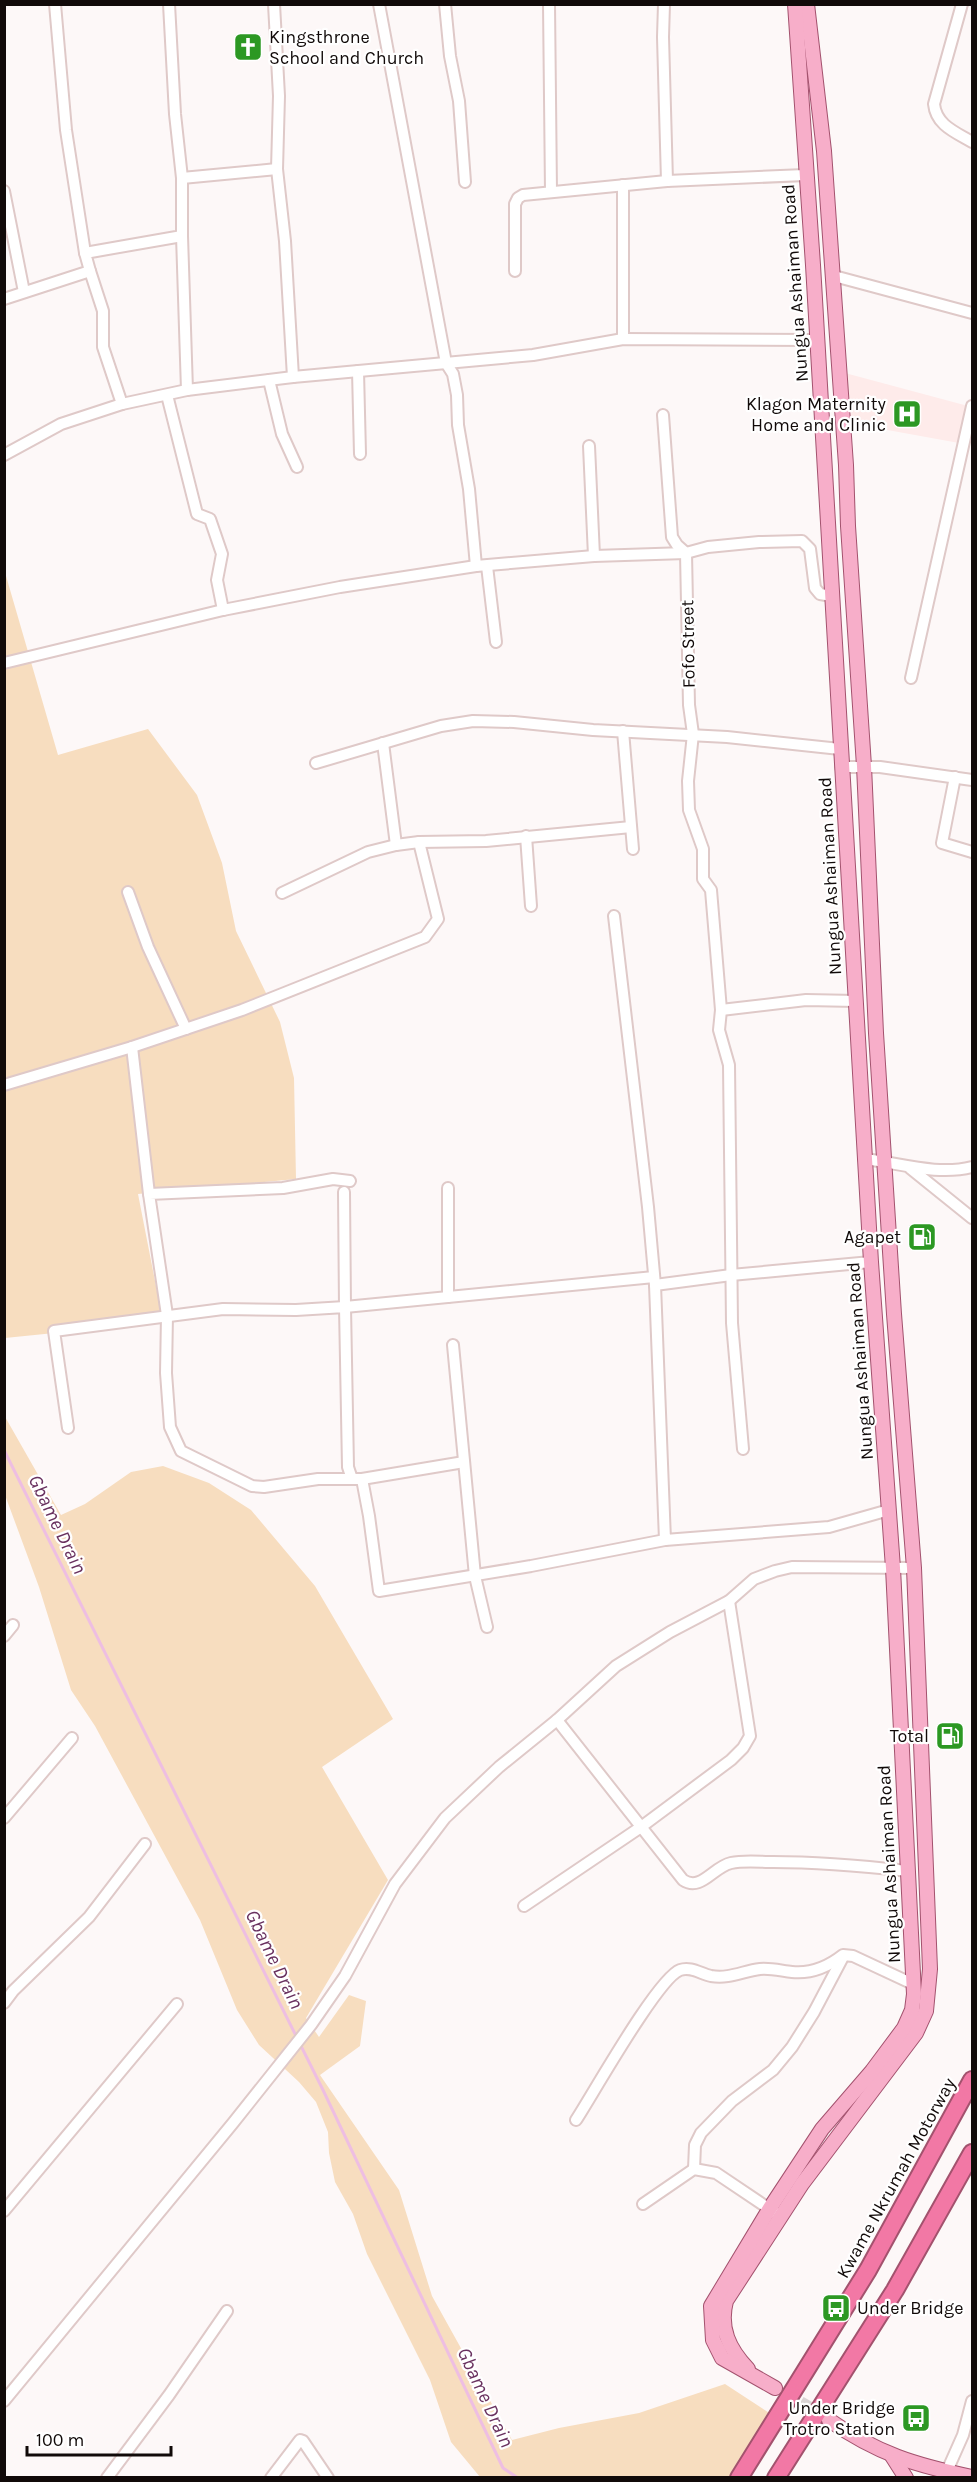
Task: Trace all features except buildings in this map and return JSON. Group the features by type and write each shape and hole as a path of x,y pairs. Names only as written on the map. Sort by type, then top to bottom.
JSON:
{"highway":[{"name":"Kwame Nkrumah Motorway","path":"739,2478 868,2270 972,2080"},
{"path":"776,2478 895,2290 972,2153"}],"main road":[{"name":"Nungua Ashaiman Road","path":"775,2212 822,2129 872,2071 904,2028 912,2010 914,1984 893,1568 870,1262 795,4"},
{"name":"Nungua Ashaiman Road","path":"775,2388 722,2358 713,2340 711,2306 775,2212 905,2050 926,2011 929,1941 914,1568 894,1314 876,1033 864,765 846,465 824,151 807,4"},
{"path":"829,2421 860,2441 892,2457 951,2474 972,2477"},
{"path":"892,2457 906,2478"}],"street":[{"path":"55,4 66,130 85,253 103,311 103,347 122,404"},
{"path":"169,4 176,126 182,178 187,390"},
{"path":"274,4 279,96 277,169 285,241 293,377"},
{"path":"379,4 446,363 453,374 457,395 458,425 496,642"},
{"path":"446,4 450,56 459,101 465,182"},
{"path":"549,4 551,192"},
{"path":"664,4 667,180"},
{"path":"962,4 934,104 935,114 939,121 972,142"},
{"path":"182,178 277,169"},
{"path":"515,271 514,204 518,198 551,192 667,180 805,175"},
{"path":"623,185 623,339"},
{"path":"4,191 24,292"},
{"path":"85,253 182,236"},
{"path":"4,299 90,271"},
{"path":"834,276 972,313"},
{"path":"4,455 61,424 122,404 187,390 358,370 533,355 623,339 811,340 817,343"},
{"path":"358,370 360,454"},
{"path":"269,380 282,434 297,467"},
{"path":"167,395 197,514 210,519 222,554 217,580 223,610"},
{"path":"911,678 972,406"},
{"path":"663,415 672,537 677,545 686,552"},
{"path":"589,446 594,556"},
{"path":"4,663 223,610 340,587 482,566 594,556 686,552 708,547 759,542 802,541 810,549 815,588 820,594 832,596"},
{"name":"Fofo Street","path":"686,552 689,705 693,734 688,782 689,810 703,849 703,879 711,890 721,1010 720,1039 728,1059 730,1081 733,1333 743,1449"},
{"path":"316,763 441,726 473,721 693,734 840,749"},
{"path":"623,731 633,849"},
{"path":"383,743 396,844"},
{"path":"841,767 864,765 972,779"},
{"path":"955,777 942,843 972,852"},
{"path":"282,894 368,852 396,844 486,841 631,827"},
{"path":"526,836 531,906"},
{"path":"4,1085 132,1047 242,1010 425,937 438,919 419,842"},
{"path":"128,892 148,947 186,1029"},
{"path":"614,916 648,1207 654,1281 665,1540"},
{"path":"721,1010 806,1000 856,1001"},
{"path":"132,1047 149,1194 167,1316 166,1373 170,1427 181,1451 252,1486 318,1479 357,1479 464,1462"},
{"path":"864,1159 885,1161 910,1168 972,1167"},
{"path":"910,1168 972,1218"},
{"path":"149,1194 283,1188 333,1179 350,1181"},
{"path":"448,1188 448,1297"},
{"path":"344,1192 348,1467 357,1479 369,1516 379,1591 475,1576 665,1540 829,1527 889,1509"},
{"path":"68,1428 54,1331 223,1309 297,1310 345,1307 870,1262"},
{"path":"453,1345 475,1576 487,1627"},
{"path":"4,2401 311,2025 345,1976 395,1884 445,1818 499,1767 557,1720 616,1666 670,1632 729,1601 754,1579 784,1569 914,1568"},
{"path":"524,1906 640,1827 731,1760 743,1748 750,1736 729,1601"},
{"path":"4,1636 13,1626"},
{"path":"557,1720 640,1827 683,1880 690,1885 697,1885 720,1866 733,1862 815,1862 908,1871"},
{"path":"4,1818 72,1738"},
{"path":"4,2003 13,1991 89,1917 145,1844"},
{"path":"694,2169 695,2145 701,2133 732,2100 773,2070 792,2047 814,2012 843,1955"},
{"path":"576,2120 649,2002 675,1972 688,1968 710,1976 721,1977 746,1974 759,1969 806,1972 833,1962 843,1955 853,1956 914,1984"},
{"path":"4,2211 177,2004"},
{"path":"643,2204 694,2169 716,2174 775,2212"},
{"path":"107,2478 176,2386 227,2311"},
{"path":"951,2474 972,2401"},
{"path":"271,2478 300,2440 303,2441 328,2478"}],"shaded area":[{"name":"Klagon Maternity Home and Clinic","path":"845,373 968,406 959,443 849,423"},
{"path":"4,569 58,755 148,729 197,795 222,863 236,931 280,1022 294,1078 296,1179 138,1194 163,1322 5,1338"},
{"path":"4,1415 61,1515 85,1504 131,1472 163,1466 209,1483 251,1510 315,1586 393,1719 322,1767 388,1880 306,2018 319,2037 349,1995 366,2001 360,2046 320,2075 399,2190 432,2296 512,2440 559,2428 639,2413 725,2384 774,2416 732,2477 480,2477 451,2442 430,2380 367,2254 353,2214 335,2182 329,2153 328,2132 316,2102 299,2082 259,2045 237,2010 200,1920 95,1726 71,1690 39,1587 5,1495"}],"waterway":[{"name":"Gbame Drain","path":"4,1450 323,2090 503,2468 518,2478"}],"tunnel":[{"path":"782,2392 825,2418"}],"place":[{"name":"Kingsthrone School and Church","path":"248,47"},
{"name":"Klagon Maternity Home and Clinic","path":"907,414"},
{"name":"Agapet","path":"922,1237"},
{"name":"Total","path":"950,1736"},
{"name":"Under Bridge","path":"836,2308"},
{"name":"Under Bridge Trotro Station","path":"916,2418"}]}
